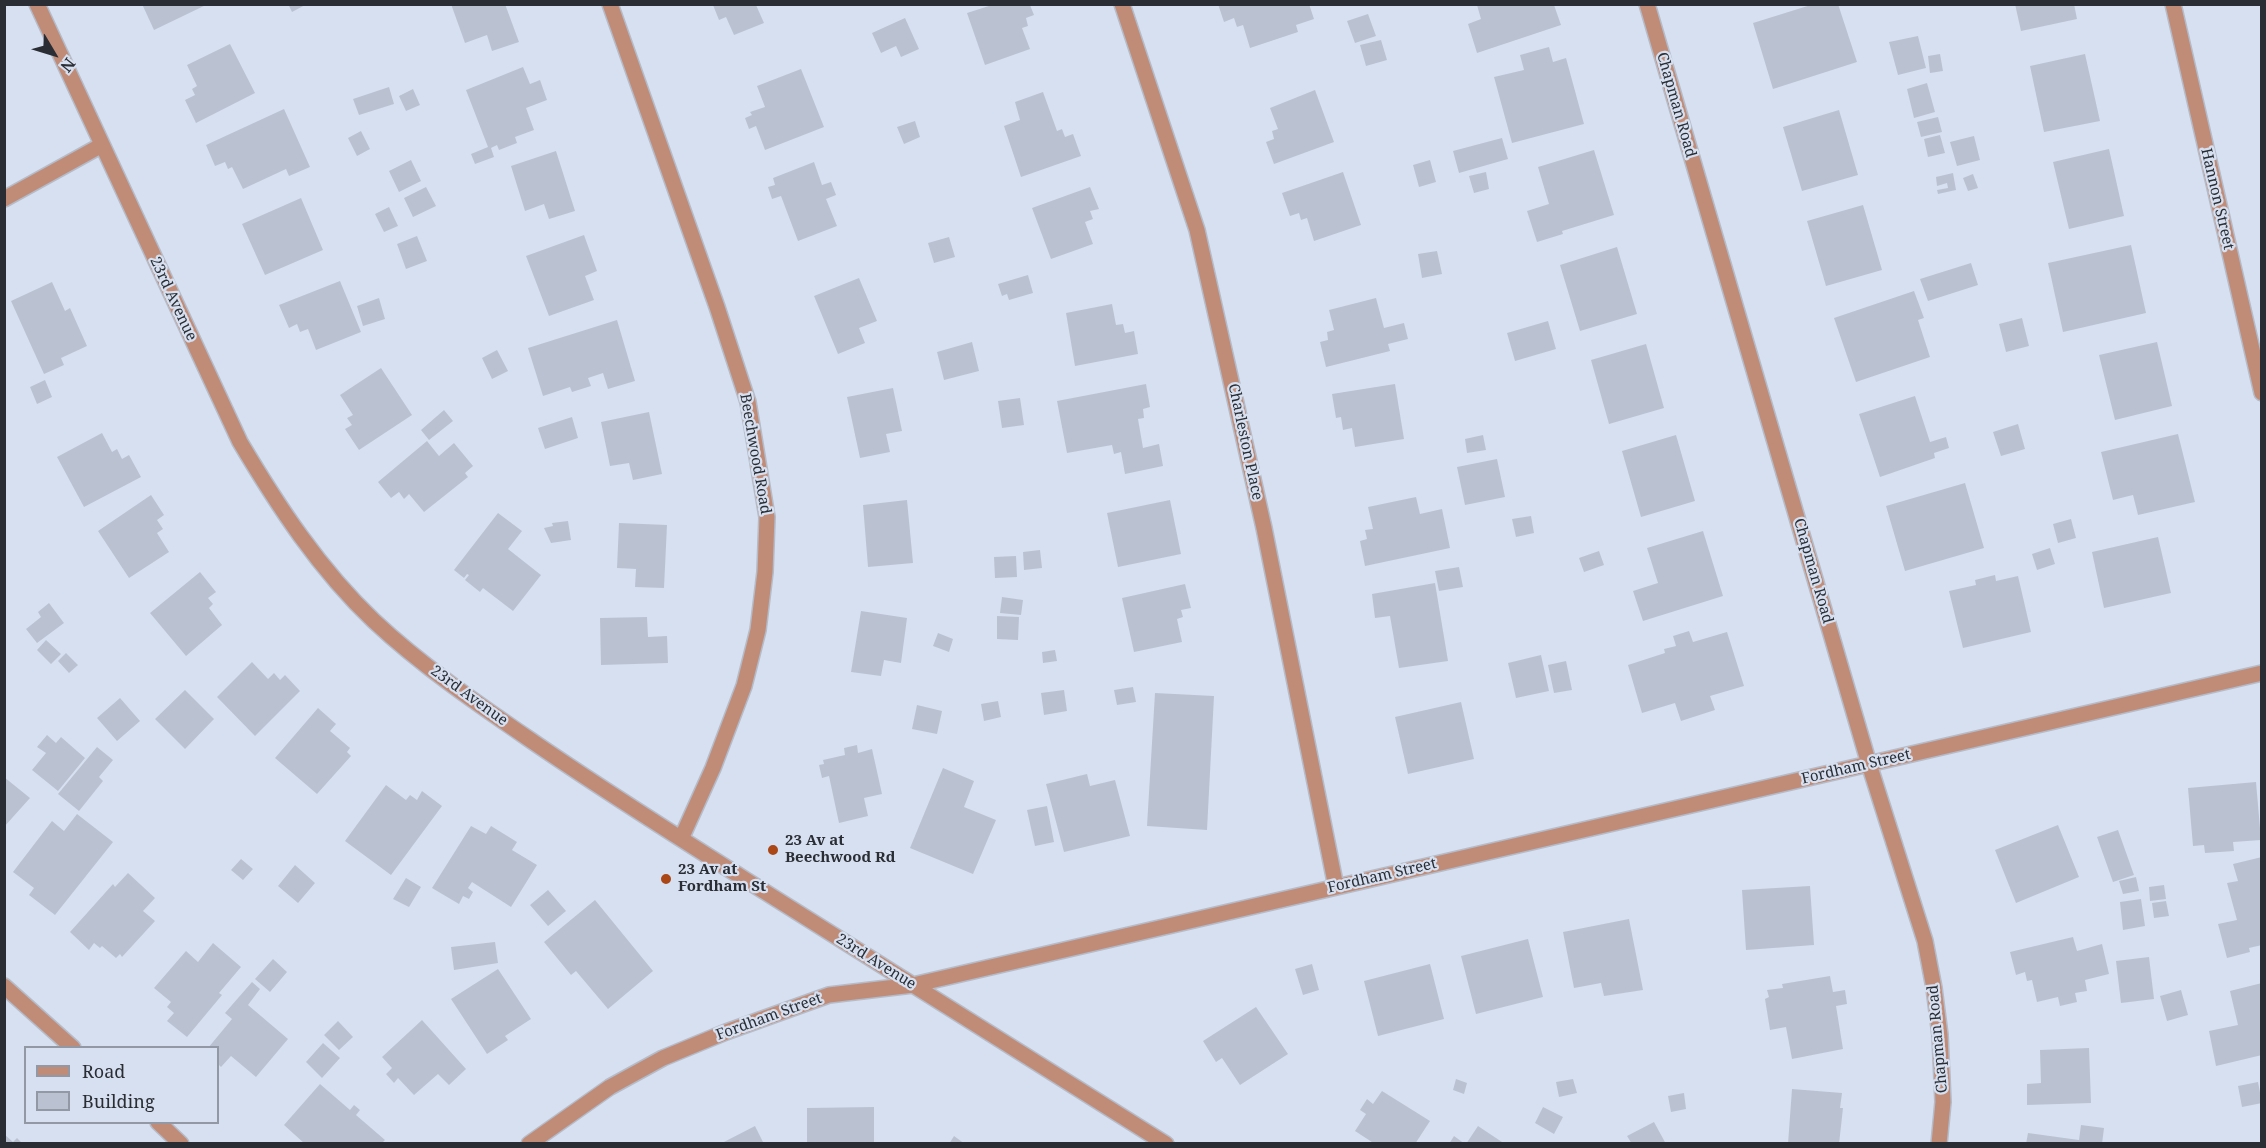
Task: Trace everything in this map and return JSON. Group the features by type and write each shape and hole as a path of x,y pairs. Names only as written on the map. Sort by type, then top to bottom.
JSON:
{"street":[{"name":"23rd Avenue","path":"37,4 240,442 269,491 298,533 333,577 373,620 418,660 509,725 681,839 1166,1143"},
{"name":"Beechwood Road","path":"610,4 717,307 748,402 767,517 765,572 758,630 744,686 713,768 681,839"},
{"name":"Charleston Place","path":"1122,4 1197,230 1264,528 1336,887"},
{"name":"Chapman Road","path":"1647,4 1869,764 1925,941 1940,1035 1943,1102 1940,1143"},
{"name":"Hannon Street","path":"2173,4 2262,393"},
{"path":"4,199 102,145"},
{"name":"Fordham Street","path":"529,1143 610,1087 663,1058 726,1032 829,995 913,985 2262,673"},
{"path":"4,986 72,1046"},
{"path":"160,1124 181,1143"}],"building":[{"path":"142,4 208,4 154,30"},
{"path":"288,4 307,4 292,12"},
{"path":"451,4 505,4 519,42 492,51 487,35 465,43"},
{"path":"1218,4 1309,4 1314,19 1296,25 1298,32 1250,48 1243,25 1237,27 1234,18 1224,22"},
{"path":"1814,4 1838,4 1857,62 1773,89 1753,23"},
{"path":"2015,4 2074,4 2077,19 2021,31"},
{"path":"713,5 756,5 764,23 734,35 726,17 719,20"},
{"path":"992,5 1030,5 1034,15 1026,18 1028,26 1022,28 1030,49 985,65 967,13"},
{"path":"1477,5 1554,5 1561,25 1477,53 1468,24 1481,19"},
{"path":"1368,14 1376,36 1355,43 1347,21"},
{"path":"905,18 919,49 901,57 896,46 881,53 872,33"},
{"path":"1918,36 1926,68 1898,75 1889,42"},
{"path":"1381,40 1387,60 1366,66 1360,45"},
{"path":"230,44 255,93 196,123 185,100 195,95 192,89 197,86 187,65"},
{"path":"1549,47 1553,62 1566,58 1584,124 1512,143 1494,77 1524,70 1520,55"},
{"path":"1940,54 1943,71 1930,73 1928,56"},
{"path":"2085,54 2100,121 2044,132 2030,66"},
{"path":"523,67 530,84 540,80 547,100 526,108 534,130 515,137 517,143 499,150 497,145 491,148 494,157 475,164 471,154 488,147 466,90"},
{"path":"801,69 824,127 765,150 756,126 749,129 745,118 752,115 750,112 765,107 757,86"},
{"path":"1927,83 1935,112 1914,118 1907,89"},
{"path":"389,87 394,104 359,115 353,99"},
{"path":"413,89 420,105 406,111 399,96"},
{"path":"1315,90 1334,142 1274,164 1266,142 1274,139 1272,131 1278,129 1270,108"},
{"path":"1043,92 1057,131 1062,129 1065,137 1073,134 1081,156 1021,177 1004,126 1020,120 1015,102"},
{"path":"284,109 310,167 289,176 286,169 243,189 232,167 228,169 225,162 215,166 206,145"},
{"path":"1839,110 1858,175 1802,191 1783,127"},
{"path":"1938,117 1942,132 1921,137 1917,122"},
{"path":"915,121 920,137 904,144 897,127"},
{"path":"361,131 370,149 357,156 348,138"},
{"path":"1940,135 1945,153 1928,157 1924,139"},
{"path":"1974,136 1980,160 1957,166 1950,142"},
{"path":"1502,138 1508,159 1459,173 1453,151"},
{"path":"2109,149 2124,216 2069,229 2053,162"},
{"path":"1594,150 1614,215 1562,231 1563,234 1537,242 1527,211 1549,204 1538,167"},
{"path":"556,151 575,211 549,219 544,204 525,211 511,166"},
{"path":"411,160 421,181 399,192 389,171"},
{"path":"1430,160 1436,182 1419,187 1413,165"},
{"path":"814,162 822,185 831,182 836,195 826,199 837,226 798,241 781,196 772,199 768,187 775,185 773,178"},
{"path":"1343,172 1361,225 1314,241 1307,218 1301,220 1299,213 1290,216 1282,193"},
{"path":"1486,172 1489,189 1474,193 1469,176"},
{"path":"1953,173 1956,190 1938,194 1937,190 1948,188 1947,183 1937,186 1936,177"},
{"path":"1973,174 1978,188 1968,191 1963,178"},
{"path":"426,187 436,206 413,217 404,198"},
{"path":"1090,187 1099,209 1090,211 1093,219 1085,222 1093,244 1051,259 1032,208"},
{"path":"301,198 323,250 265,275 242,224"},
{"path":"1863,205 1882,270 1826,286 1807,221"},
{"path":"389,207 398,226 384,232 375,214"},
{"path":"584,235 597,271 585,276 594,300 549,316 526,256"},
{"path":"417,236 427,261 406,269 397,244"},
{"path":"949,237 955,257 934,263 928,243"},
{"path":"2131,245 2146,313 2063,332 2048,263"},
{"path":"1617,247 1637,314 1580,331 1560,265"},
{"path":"1437,251 1442,274 1422,278 1418,254"},
{"path":"1971,263 1978,285 1928,301 1920,279"},
{"path":"1028,275 1033,293 1009,300 1007,294 1002,296 998,284"},
{"path":"859,278 877,321 859,328 865,343 838,354 814,296"},
{"path":"340,281 361,332 316,350 308,329 300,332 297,324 289,328 279,305"},
{"path":"52,282 65,311 70,308 87,346 61,358 64,365 44,374 11,301"},
{"path":"1914,291 1924,318 1918,320 1930,357 1856,382 1834,318"},
{"path":"379,298 385,319 363,326 357,306"},
{"path":"1376,298 1384,328 1404,323 1408,339 1388,344 1390,351 1326,367 1320,342 1328,340 1327,332 1334,330 1329,310"},
{"path":"1112,304 1116,325 1123,324 1125,333 1134,331 1138,354 1075,366 1066,313"},
{"path":"2022,318 2029,346 2006,352 1999,324"},
{"path":"617,320 635,381 608,389 603,373 588,378 591,386 572,392 570,387 543,396 528,348"},
{"path":"1548,321 1556,349 1515,361 1507,333"},
{"path":"972,342 979,371 944,380 937,352"},
{"path":"2157,342 2172,406 2115,420 2099,355"},
{"path":"1646,344 1664,408 1609,424 1591,360"},
{"path":"497,350 508,371 492,379 482,358"},
{"path":"381,368 412,415 359,450 345,429 352,425 347,418 353,415 340,395"},
{"path":"45,380 52,397 37,404 30,387"},
{"path":"1146,384 1150,407 1143,409 1144,418 1138,419 1143,448 1159,444 1163,466 1125,474 1121,452 1114,454 1112,445 1067,453 1057,401"},
{"path":"1395,384 1404,439 1355,447 1352,428 1343,430 1341,417 1336,418 1332,394"},
{"path":"893,388 902,431 886,434 890,452 860,458 847,397"},
{"path":"1915,396 1930,442 1946,437 1949,448 1934,453 1935,458 1880,477 1859,414"},
{"path":"1020,398 1024,425 1002,428 998,401"},
{"path":"444,410 453,421 429,440 421,430"},
{"path":"649,412 662,474 633,480 629,463 610,466 601,422"},
{"path":"572,417 578,438 545,449 538,428"},
{"path":"2018,424 2025,449 2001,456 1993,432"},
{"path":"102,433 112,452 117,449 122,459 129,455 141,477 84,507 57,457"},
{"path":"2178,434 2195,502 2138,515 2133,495 2113,500 2101,452"},
{"path":"1483,435 1486,450 1467,453 1465,439"},
{"path":"1676,435 1695,501 1641,517 1622,451"},
{"path":"427,441 439,456 454,443 473,466 465,473 468,477 424,512 409,494 404,499 399,492 391,498 378,482"},
{"path":"1497,459 1505,497 1465,505 1457,467"},
{"path":"1965,483 1984,548 1905,571 1886,506"},
{"path":"151,495 164,515 157,520 163,529 157,533 169,552 129,578 98,531"},
{"path":"1416,497 1420,514 1442,509 1450,548 1365,566 1360,541 1367,539 1365,530 1373,529 1368,507"},
{"path":"907,500 913,563 868,567 863,505"},
{"path":"1170,500 1181,554 1118,567 1107,513"},
{"path":"498,513 522,531 508,549 541,575 513,611 483,588 480,592 465,580 469,575 467,574 464,578 454,570"},
{"path":"1531,516 1534,533 1516,537 1512,519"},
{"path":"2071,519 2076,538 2058,543 2053,524"},
{"path":"568,521 571,540 551,543 544,528 553,526 552,523"},
{"path":"619,523 667,525 664,588 635,587 636,569 617,568"},
{"path":"1703,531 1723,596 1643,621 1633,591 1658,583 1647,548"},
{"path":"2158,537 2171,593 2104,608 2092,552"},
{"path":"2050,548 2055,564 2037,570 2032,554"},
{"path":"1040,550 1042,568 1024,570 1023,552"},
{"path":"1599,551 1604,565 1584,572 1579,558"},
{"path":"1016,556 1017,577 995,578 994,557"},
{"path":"1459,567 1463,587 1439,591 1435,571"},
{"path":"200,572 216,592 208,598 213,604 209,608 222,625 186,656 150,613"},
{"path":"1995,575 1996,581 2018,576 2031,632 1963,648 1949,591 1976,585 1975,580"},
{"path":"1435,583 1448,661 1399,668 1390,616 1375,618 1372,594"},
{"path":"1185,584 1191,608 1181,610 1183,617 1177,619 1182,642 1134,652 1122,598"},
{"path":"1002,597 1023,600 1021,615 1000,613"},
{"path":"49,603 64,623 37,643 26,629 41,617 38,612"},
{"path":"861,611 907,618 901,663 884,660 881,676 851,672"},
{"path":"997,616 1019,617 1018,640 997,639"},
{"path":"647,617 648,637 667,636 668,663 601,665 600,618"},
{"path":"1689,631 1693,642 1727,632 1744,686 1710,696 1715,710 1681,721 1675,703 1642,713 1628,665 1665,653 1664,649 1676,646 1673,636"},
{"path":"938,633 953,639 949,652 933,646"},
{"path":"46,640 61,654 51,664 37,650"},
{"path":"1055,650 1057,661 1043,663 1042,652"},
{"path":"66,653 78,665 69,673 58,661"},
{"path":"1541,655 1549,691 1516,698 1508,663"},
{"path":"1566,661 1572,690 1554,693 1548,665"},
{"path":"252,662 268,679 274,673 280,680 285,675 300,691 255,736 217,697"},
{"path":"1133,687 1136,702 1117,705 1114,690"},
{"path":"185,690 214,719 185,749 155,719"},
{"path":"1064,690 1067,711 1044,715 1041,693"},
{"path":"1155,693 1214,696 1207,830 1147,826"},
{"path":"120,698 140,721 117,741 97,718"},
{"path":"998,701 1001,717 984,721 981,704"},
{"path":"1461,702 1474,759 1408,774 1395,717"},
{"path":"917,705 942,711 937,734 912,729"},
{"path":"318,708 336,724 330,731 350,748 347,752 351,756 317,794 275,758"},
{"path":"47,735 56,743 61,737 85,758 58,791 32,770 46,753 37,747"},
{"path":"857,745 858,753 872,749 882,794 864,798 868,816 839,823 829,776 822,778 819,765 824,764 823,760 845,755 844,748"},
{"path":"97,747 113,760 99,777 103,781 79,811 58,794"},
{"path":"943,768 974,781 964,807 996,820 973,874 910,848"},
{"path":"1087,774 1090,786 1115,780 1130,836 1064,852 1046,784"},
{"path":"4,777 30,798 4,827"},
{"path":"2256,782 2261,840 2233,842 2234,851 2205,853 2204,845 2193,846 2188,788"},
{"path":"386,785 406,800 410,795 417,800 422,791 442,806 391,875 345,841"},
{"path":"1047,806 1054,842 1035,846 1027,810"},
{"path":"77,814 113,842 55,915 29,895 34,888 13,872 52,821 64,831"},
{"path":"2058,825 2079,877 2016,903 1995,850"},
{"path":"471,826 486,834 491,826 517,842 512,850 537,865 511,907 472,882 468,888 473,892 469,899 463,896 459,904 432,888"},
{"path":"2118,830 2134,875 2113,882 2097,837"},
{"path":"2262,857 2262,945 2249,948 2250,952 2227,958 2218,924 2237,920 2227,883 2238,881 2233,864"},
{"path":"241,859 253,869 243,880 231,870"},
{"path":"295,865 315,883 298,903 278,886"},
{"path":"128,873 155,898 143,911 155,921 122,957 120,954 116,958 102,946 100,948 94,943 89,950 70,932 113,884 115,887"},
{"path":"2136,877 2139,891 2123,894 2119,881"},
{"path":"406,878 421,887 409,907 393,899"},
{"path":"2164,885 2166,899 2150,901 2149,887"},
{"path":"1810,886 1814,945 1746,950 1742,890"},
{"path":"548,890 566,911 548,926 530,905"},
{"path":"2141,899 2145,926 2123,930 2120,902"},
{"path":"595,900 653,971 608,1009 576,971 571,975 544,942"},
{"path":"2166,901 2169,916 2154,918 2152,903"},
{"path":"1629,919 1643,990 1604,996 1601,983 1574,988 1563,932"},
{"path":"2073,937 2077,951 2102,944 2109,974 2085,980 2087,991 2075,993 2077,1002 2060,1006 2058,997 2037,1002 2032,980 2027,981 2025,972 2016,975 2010,952"},
{"path":"1528,939 1543,997 1476,1014 1461,956"},
{"path":"495,942 498,963 454,970 451,947"},
{"path":"213,943 241,967 219,993 222,995 187,1037 167,1021 174,1013 167,1007 171,1002 154,988 186,951 198,962"},
{"path":"2149,957 2154,999 2121,1003 2116,961"},
{"path":"273,959 287,972 270,992 255,979"},
{"path":"1312,964 1319,990 1303,995 1295,969"},
{"path":"1430,964 1444,1019 1378,1036 1364,981"},
{"path":"498,969 531,1019 505,1036 508,1040 487,1054 451,999"},
{"path":"1830,976 1833,992 1845,990 1847,1004 1836,1006 1843,1049 1792,1059 1786,1027 1770,1030 1765,999 1769,997 1767,990 1783,988 1782,984"},
{"path":"252,982 260,989 248,1005 288,1039 256,1077 231,1056 221,1067 219,1065 219,1046 210,1046 232,1019 225,1013"},
{"path":"2262,983 2262,1055 2216,1066 2209,1031 2238,1025 2230,991"},
{"path":"2181,990 2188,1015 2167,1021 2160,996"},
{"path":"1256,1007 1288,1054 1240,1085 1222,1058 1216,1062 1203,1041"},
{"path":"422,1020 466,1069 449,1085 438,1074 414,1095 398,1078 394,1083 386,1074 392,1068 382,1057"},
{"path":"338,1021 353,1037 339,1050 324,1035"},
{"path":"323,1043 340,1058 322,1078 306,1062"},
{"path":"2089,1048 2091,1103 2027,1105 2027,1084 2041,1083 2040,1050"},
{"path":"1456,1079 1467,1083 1464,1094 1453,1090"},
{"path":"1573,1079 1577,1093 1559,1097 1556,1082"},
{"path":"2258,1082 2262,1103 2242,1107 2238,1086"},
{"path":"320,1084 350,1110 354,1105 360,1110 356,1115 385,1140 381,1144 305,1144 284,1125"},
{"path":"1792,1089 1842,1093 1840,1108 1843,1108 1839,1144 1788,1144"},
{"path":"1382,1091 1430,1121 1415,1144 1375,1144 1355,1131 1366,1114 1360,1110 1367,1099 1373,1104"},
{"path":"1684,1093 1686,1109 1671,1112 1668,1096"},
{"path":"874,1107 874,1144 807,1144 807,1108"},
{"path":"1543,1107 1563,1117 1554,1134 1535,1123"},
{"path":"1654,1122 1666,1144 1632,1144 1627,1136"},
{"path":"2081,1125 2104,1128 2102,1144 2090,1142 2089,1144 2026,1144 2028,1133 2079,1140"},
{"path":"755,1126 764,1144 720,1144"},
{"path":"1478,1126 1505,1144 1466,1144"},
{"path":"4,1134 13,1142 17,1138 23,1144 4,1144"},
{"path":"954,1136 965,1144 949,1144"},
{"path":"1454,1136 1465,1144 1449,1144"}],"place":[{"name":"23 Av at Beechwood Rd","path":"773,850"},
{"name":"23 Av at Fordham St","path":"666,879"}]}
